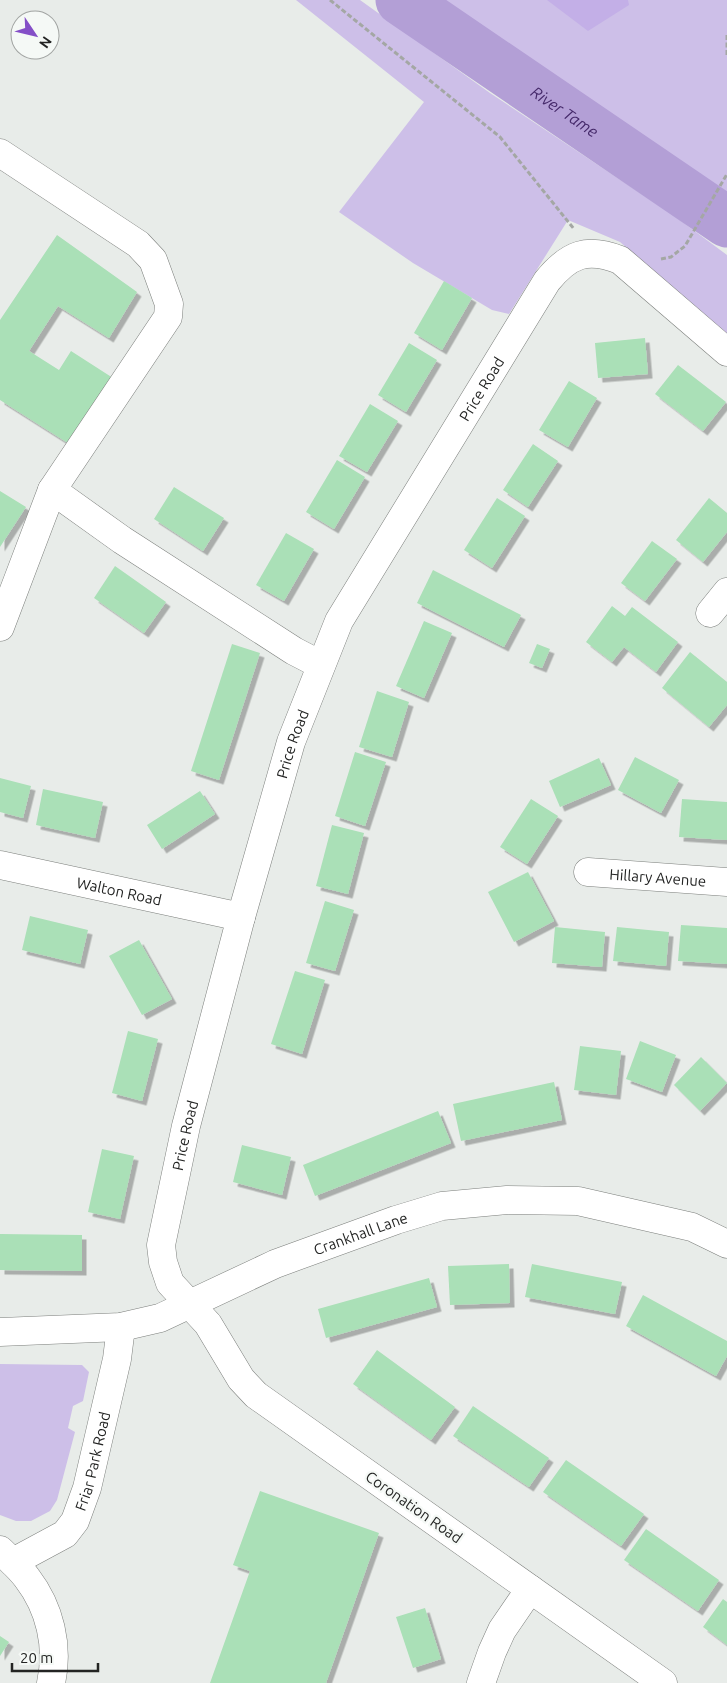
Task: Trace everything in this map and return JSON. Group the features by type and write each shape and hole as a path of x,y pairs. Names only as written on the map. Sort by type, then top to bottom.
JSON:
{"street":[{"path":"0,153 138,244 153,260 169,304 168,316 52,490 0,627"},
{"path":"592,253 620,260 727,352"},
{"name":"Price Road","path":"191,1305 170,1283 163,1262 161,1246 186,1126 240,917 291,742 339,621 547,281 567,261 578,255 592,253"},
{"path":"52,490 122,540 294,651 321,665"},
{"name":"Walton Road","path":"0,865 240,917"},
{"name":"Hillary Avenue","path":"588,872 727,882"},
{"name":"Crankhall Lane","path":"0,1332 121,1327 160,1318 275,1264 396,1220 442,1206 507,1200 578,1201 692,1227 727,1244"},
{"name":"Coronation Road","path":"191,1305 208,1324 240,1379 256,1395 663,1683"},
{"name":"Friar Park Road","path":"51,1683 54,1643 49,1616 27,1578 6,1556 64,1534 76,1521 92,1470 117,1359 121,1327"},
{"path":"481,1683 502,1630 530,1589"}],"path":[{"path":"330,0 500,137 592,253"},
{"path":"727,35 727,57"},
{"path":"685,246 727,174"}],"shaded area":[{"path":"296,0 360,0 490,93 673,215 727,255 727,335 620,242 568,220 509,314 492,310 413,263 339,212 424,102"},
{"path":"421,0 727,0 727,195 718,208"},
{"path":"547,0 628,0 629,5 588,31"},
{"path":"0,1364 82,1365 89,1372 83,1401 73,1406 68,1428 75,1432 57,1500 50,1511 31,1521 16,1521 0,1515"}],"building":[{"path":"57,235 137,292 109,338 58,306 29,351 59,370 71,351 113,378 71,445 0,400 0,320"},
{"path":"444,281 472,298 442,350 414,333"},
{"path":"645,338 648,374 598,378 595,343"},
{"path":"409,343 437,360 406,412 378,395"},
{"path":"678,365 726,402 703,431 655,394"},
{"path":"569,381 597,398 568,447 539,430"},
{"path":"370,404 398,421 367,472 339,456"},
{"path":"533,444 558,461 528,507 503,490"},
{"path":"337,460 365,477 334,529 306,512"},
{"path":"174,487 224,518 203,551 154,519"},
{"path":"0,491 26,507 0,547"},
{"path":"497,498 525,516 492,568 464,550"},
{"path":"709,498 727,513 727,532 703,562 676,540"},
{"path":"286,533 314,549 284,601 256,585"},
{"path":"652,541 677,559 645,601 621,583"},
{"path":"115,566 166,602 144,633 94,598"},
{"path":"433,570 521,615 504,647 417,603"},
{"path":"612,606 625,616 632,607 678,642 656,672 624,647 612,662 586,642"},
{"path":"424,621 452,633 424,698 396,686"},
{"path":"232,644 260,653 219,780 191,771"},
{"path":"537,644 550,649 542,668 529,663"},
{"path":"690,652 727,682 727,705 709,727 662,688"},
{"path":"377,691 409,702 392,757 359,747"},
{"path":"355,752 386,762 365,826 335,816"},
{"path":"635,757 679,780 661,813 618,790"},
{"path":"599,758 611,785 560,807 549,781"},
{"path":"0,778 31,786 23,818 0,812"},
{"path":"43,789 103,802 95,838 36,825"},
{"path":"200,791 215,814 162,849 147,825"},
{"path":"531,799 558,816 527,864 500,847"},
{"path":"682,799 727,802 727,840 679,837"},
{"path":"332,825 364,833 348,894 316,886"},
{"path":"528,872 554,921 514,942 488,892"},
{"path":"325,901 354,910 335,971 306,963"},
{"path":"30,916 88,930 80,964 22,950"},
{"path":"681,925 727,928 727,964 678,961"},
{"path":"555,927 605,932 602,967 552,963"},
{"path":"617,927 669,932 666,966 613,961"},
{"path":"139,940 172,999 142,1015 109,956"},
{"path":"295,971 325,980 302,1054 271,1044"},
{"path":"128,1031 158,1039 142,1101 112,1093"},
{"path":"640,1041 676,1055 662,1092 626,1079"},
{"path":"580,1046 621,1051 616,1095 574,1090"},
{"path":"701,1057 727,1083 700,1111 674,1085"},
{"path":"554,1082 562,1120 461,1141 453,1104"},
{"path":"438,1111 451,1143 315,1196 303,1165"},
{"path":"242,1145 291,1157 282,1195 233,1182"},
{"path":"102,1149 134,1156 120,1219 88,1212"},
{"path":"0,1234 82,1235 82,1271 0,1270"},
{"path":"509,1264 510,1303 450,1305 448,1266"},
{"path":"532,1264 622,1282 615,1314 525,1297"},
{"path":"429,1278 437,1307 326,1338 318,1309"},
{"path":"643,1295 727,1341 727,1356 716,1376 626,1326"},
{"path":"377,1350 455,1407 431,1440 353,1384"},
{"path":"473,1406 549,1458 529,1487 453,1436"},
{"path":"566,1460 644,1514 621,1546 543,1492"},
{"path":"260,1491 379,1533 326,1683 210,1683 250,1571 233,1565"},
{"path":"646,1529 719,1580 698,1611 624,1560"},
{"path":"723,1599 727,1602 727,1645 703,1627"},
{"path":"425,1608 441,1659 413,1668 396,1617"},
{"path":"0,1636 9,1642 0,1656"}],"waterway":[{"name":"River Tame","path":"401,0 727,222"}]}
